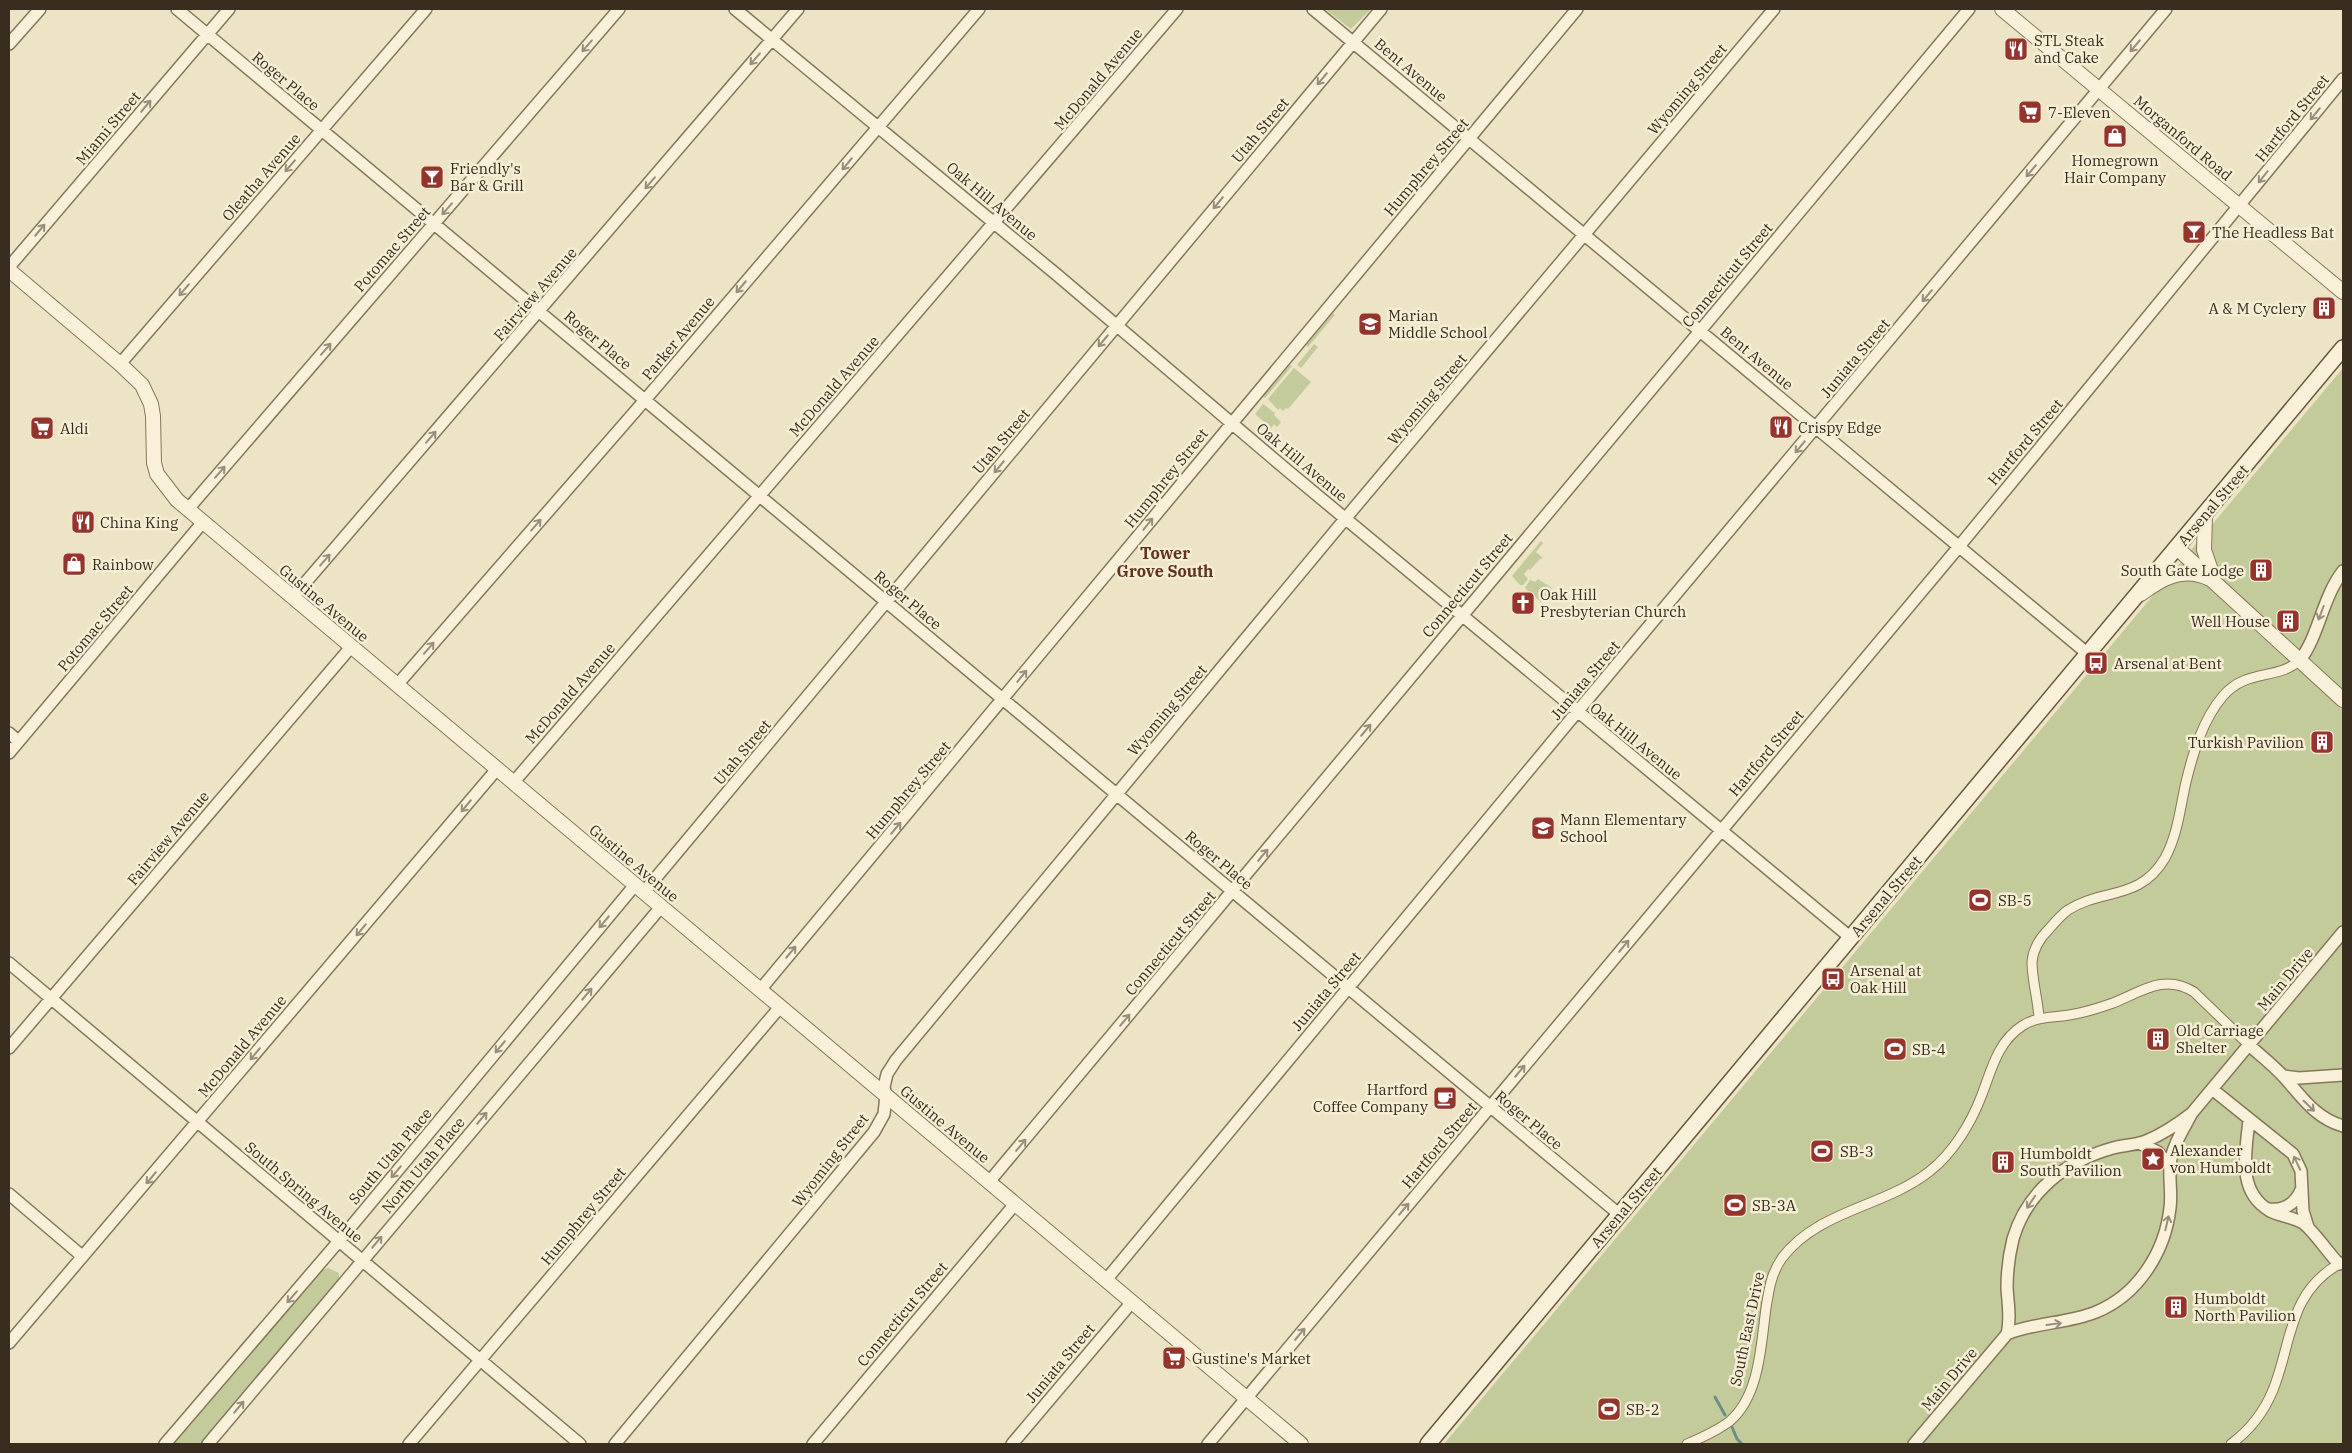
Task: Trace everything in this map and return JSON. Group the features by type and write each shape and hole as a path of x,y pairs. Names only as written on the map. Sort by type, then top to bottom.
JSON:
{"main road":[{"name":"Arsenal Street","path":"1428,1444 2178,548 2343,348"}],"street":[{"path":"9,44 40,9"},
{"name":"Roger Place","path":"177,9 1620,1215"},
{"name":"Miami Street","path":"9,269 229,9"},
{"name":"Oleatha Avenue","path":"120,364 426,9"},
{"name":"Potomac Street","path":"188,509 619,9"},
{"name":"Oak Hill Avenue","path":"734,9 995,223 1231,423 1577,711 1650,769 1720,831 1851,938"},
{"name":"Fairview Avenue","path":"293,597 798,9"},
{"name":"Parker Avenue","path":"397,685 645,400 979,9"},
{"name":"McDonald Avenue","path":"514,783 1177,9"},
{"name":"Bent Avenue","path":"1313,9 1354,41 1469,139 2088,654"},
{"name":"Utah Street","path":"640,888 887,602 1381,9"},
{"name":"Humphrey Street","path":"760,990 1577,9"},
{"name":"Wyoming Street","path":"615,1444 874,1132 884,1114 886,1095 884,1087 887,1074 896,1060 1346,518 1774,9"},
{"name":"Connecticut Street","path":"989,1182 1969,9"},
{"name":"Morganford Road","path":"2002,9 2343,292"},
{"name":"Juniata Street","path":"1106,1280 1577,711 2166,9"},
{"name":"Hartford Street","path":"1208,1444 1958,547 2343,79"},
{"name":"Gustine Avenue","path":"9,269 120,364 142,386 151,404 156,474 169,492 1301,1444"},
{"path":"2205,515 2204,550 2209,569 2217,583"},
{"name":"Potomac Street","path":"9,753 203,522"},
{"path":"2178,548 2343,700"},
{"path":"2039,1018 2032,962 2034,950 2044,933 2068,910 2100,897 2131,889 2153,874 2164,859 2172,843 2180,818 2191,763 2203,730 2216,705 2230,688 2243,679 2284,670 2300,660 2310,643 2326,599 2343,570"},
{"path":"2135,598 2163,579 2180,573 2204,576 2217,583"},
{"name":"Fairview Avenue","path":"9,1048 352,647"},
{"path":"9,733 18,741"},
{"name":"McDonald Avenue","path":"9,1343 498,769"},
{"name":"South Utah Place","path":"165,1444 640,888"},
{"name":"North Utah Place","path":"208,1444 661,907"},
{"name":"Main Drive","path":"1914,1444 2007,1334 2024,1328 2075,1320 2097,1312 2129,1291 2153,1261 2161,1244 2170,1208 2170,1166 2178,1141 2192,1113 2343,932"},
{"name":"South Spring Avenue","path":"9,963 580,1444"},
{"name":"South East Drive","path":"1687,1444 1730,1420 1746,1399 1758,1360 1771,1278 1784,1256 1807,1234 1822,1225 1887,1197 1931,1170 1956,1142 1969,1122 1982,1096 1995,1059 2007,1040 2020,1027 2039,1018 2088,1011 2113,1003 2144,988 2171,983 2194,992 2283,1076 2320,1116 2343,1126"},
{"name":"Humphrey Street","path":"409,1444 780,1007"},
{"path":"2283,1076 2299,1078 2343,1075"},
{"path":"2212,1088 2293,1154 2301,1171 2303,1211 2308,1227"},
{"name":"Main Drive","path":"2007,1334 2010,1315 2007,1287 2009,1258 2018,1225 2034,1196 2059,1172 2076,1162 2114,1148 2139,1143 2167,1130 2192,1113"},
{"path":"2231,1444 2249,1429 2268,1402 2278,1378 2292,1321 2303,1298 2322,1276 2341,1263 2308,1227 2267,1209 2252,1195 2247,1183 2245,1164 2249,1120"},
{"path":"2139,1143 2145,1144 2158,1152 2170,1166"},
{"path":"2267,1209 2276,1210 2288,1206 2299,1195 2302,1188"},
{"path":"9,1194 82,1256"},
{"name":"Connecticut Street","path":"813,1444 1015,1204"},
{"name":"Juniata Street","path":"1012,1444 1132,1302"}],"green space":[{"path":"1325,9 1371,9 1351,29"},
{"path":"1333,313 1335,315 1308,347 1306,345"},
{"path":"1314,344 1318,347 1301,368 1297,365"},
{"path":"1290,365 1292,366 1265,398 1263,396"},
{"path":"1294,368 1311,382 1288,409 1286,408 1283,411 1280,408 1278,410 1268,399"},
{"path":"2343,368 2343,1444 1444,1444"},
{"path":"1263,404 1275,413 1274,415 1281,422 1277,427 1274,424 1271,428 1255,414"},
{"path":"1541,541 1543,543 1536,552 1543,558 1530,570 1528,569 1524,574 1528,579 1523,585 1520,585 1512,576"},
{"path":"1538,579 1552,588 1541,602 1525,588 1530,580 1535,582"},
{"path":"328,1268 339,1273 339,1283 202,1444 173,1444 319,1272"}],"waterway":[{"path":"1715,1397 1725,1415"},
{"path":"1732,1427 1737,1439 1742,1444"}],"place":[{"name":"STL Steak and Cake","path":"2016,49"},
{"name":"7-Eleven","path":"2030,112"},
{"name":"Homegrown Hair Company","path":"2115,136"},
{"name":"Friendly's Bar & Grill","path":"432,177"},
{"name":"The Headless Bat","path":"2194,232"},
{"name":"A & M Cyclery","path":"2324,308"},
{"name":"Marian Middle School","path":"1370,324"},
{"name":"Crispy Edge","path":"1781,427"},
{"name":"Aldi","path":"42,428"},
{"name":"China King","path":"83,522"},
{"name":"Rainbow","path":"74,564"},
{"name":"South Gate Lodge","path":"2261,570"},
{"name":"Oak Hill Presbyterian Church","path":"1523,603"},
{"name":"Well House","path":"2288,621"},
{"name":"Arsenal at Bent","path":"2096,663"},
{"name":"Turkish Pavilion","path":"2322,742"},
{"name":"Mann Elementary School","path":"1543,828"},
{"name":"SB-5","path":"1980,900"},
{"name":"Arsenal at Oak Hill","path":"1833,979"},
{"name":"Old Carriage Shelter","path":"2158,1039"},
{"name":"SB-4","path":"1895,1049"},
{"name":"Hartford Coffee Company","path":"1445,1098"},
{"name":"SB-3","path":"1822,1151"},
{"name":"Alexander von Humboldt","path":"2153,1159"},
{"name":"Humboldt South Pavilion","path":"2003,1162"},
{"name":"SB-3A","path":"1735,1205"},
{"name":"Humboldt North Pavilion","path":"2176,1307"},
{"name":"Gustine's Market","path":"1174,1358"},
{"name":"SB-2","path":"1609,1409"}],"district":[{"name":"Tower Grove South","path":"1165,562"}]}
